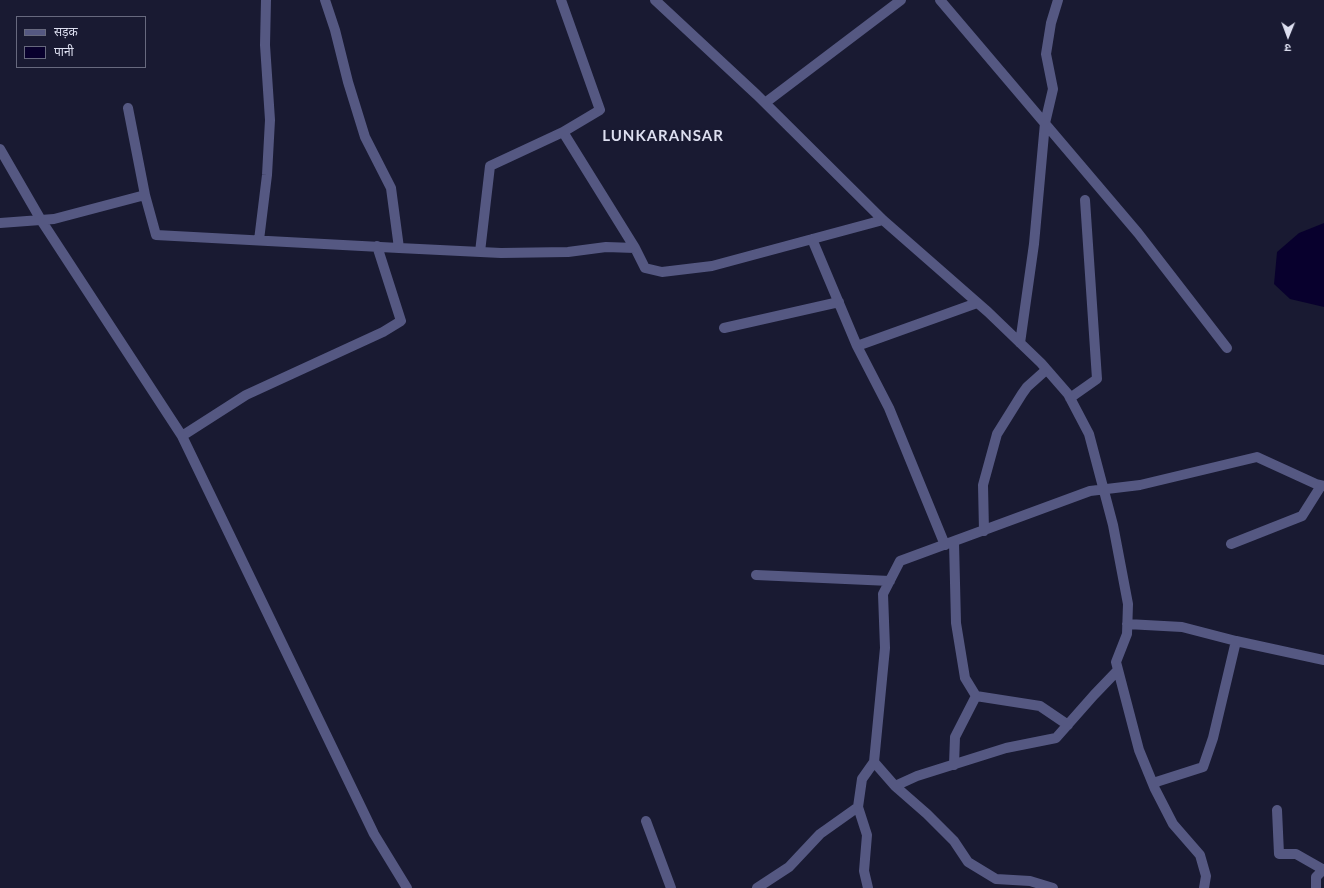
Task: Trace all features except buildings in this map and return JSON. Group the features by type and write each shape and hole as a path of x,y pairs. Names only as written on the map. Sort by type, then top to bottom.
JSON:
{"street":[{"path":"259,240 267,174 270,120 265,45 266,0"},
{"path":"324,0 335,30 348,82 365,137 391,188 400,248"},
{"path":"480,252 490,166 563,132 600,110 561,0"},
{"path":"655,0 765,103 883,220 1020,343 1068,394 1088,434 1113,525 1128,604 1127,634 1116,662 1139,750 1173,824 1200,855 1206,876 1204,888"},
{"path":"765,103 901,0"},
{"path":"940,0 1138,233 1227,348"},
{"path":"1020,343 1034,244 1045,123 1053,88 1046,54 1051,23 1058,0"},
{"path":"128,108 145,195 156,235 501,253 568,252 606,247 635,248"},
{"path":"563,132 635,248 645,268 662,272 712,266 883,220"},
{"path":"0,149 41,220 182,436 374,834 407,888"},
{"path":"0,223 54,219 145,195"},
{"path":"1070,398 1097,378 1085,200"},
{"path":"812,239 857,346 889,408 950,544 956,623 965,678 976,696 1040,706 1068,725"},
{"path":"182,436 246,395 383,332 401,321 376,246"},
{"path":"724,328 839,302"},
{"path":"857,346 977,303"},
{"path":"984,531 983,485 997,434 1024,391 1046,370"},
{"path":"868,888 864,871 867,835 858,807 862,780 874,762 885,648 883,594 900,561 950,544 1090,491 1140,485 1257,456 1323,486 1302,516 1230,544"},
{"path":"756,575 890,581"},
{"path":"1127,624 1182,627 1236,641 1324,660"},
{"path":"1153,783 1203,767 1213,738 1236,641"},
{"path":"895,786 918,776 1006,748 1056,738 1118,670"},
{"path":"954,765 955,737 976,696"},
{"path":"874,762 895,786 928,814 954,841 968,862 1006,884 1030,881 1053,888"},
{"path":"757,888 789,866 820,834 858,807"},
{"path":"1277,810 1279,854 1296,854 1324,869 1316,877 1316,888"},
{"path":"646,821 671,888"}],"water":[{"path":"1324,223 1324,307 1290,299 1274,284 1277,252 1299,233"}],"district":[{"name":"LUNKARANSAR","path":"663,136"}]}
